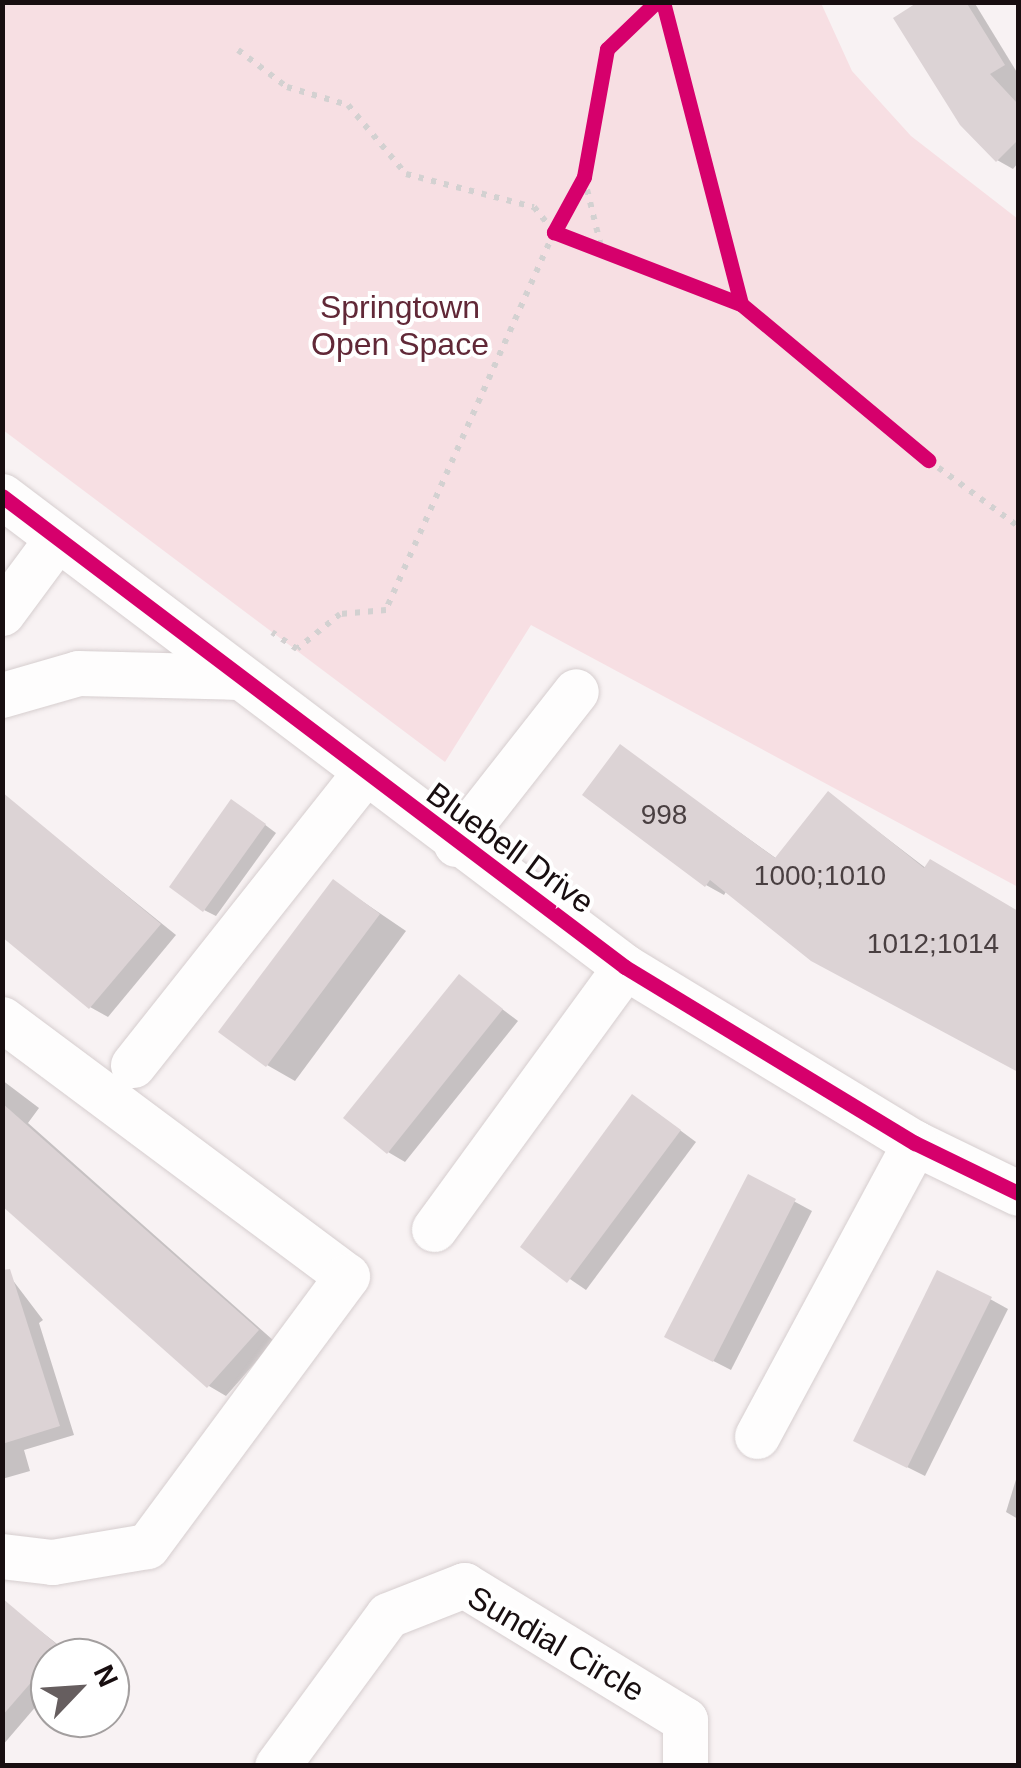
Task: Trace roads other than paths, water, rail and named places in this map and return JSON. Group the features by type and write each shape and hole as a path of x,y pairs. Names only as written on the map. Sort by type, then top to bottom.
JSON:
{"street":[{"name":"Bluebell Drive","path":"2,496 456,844 625,967 915,1143 1018,1193"},
{"path":"2,614 56,540"},
{"path":"2,695 78,673 238,676"},
{"path":"456,844 576,690"},
{"path":"133,1064 364,774"},
{"path":"434,1229 625,967"},
{"path":"2,1019 347,1276 148,1546 52,1562 2,1556"},
{"path":"758,1436 915,1143"},
{"name":"Sundial Circle","path":"277,1766 388,1615 464,1585 684,1720 686,1766"}],"park label":[{"name":"Springtown Open Space","path":"400,326"}]}
